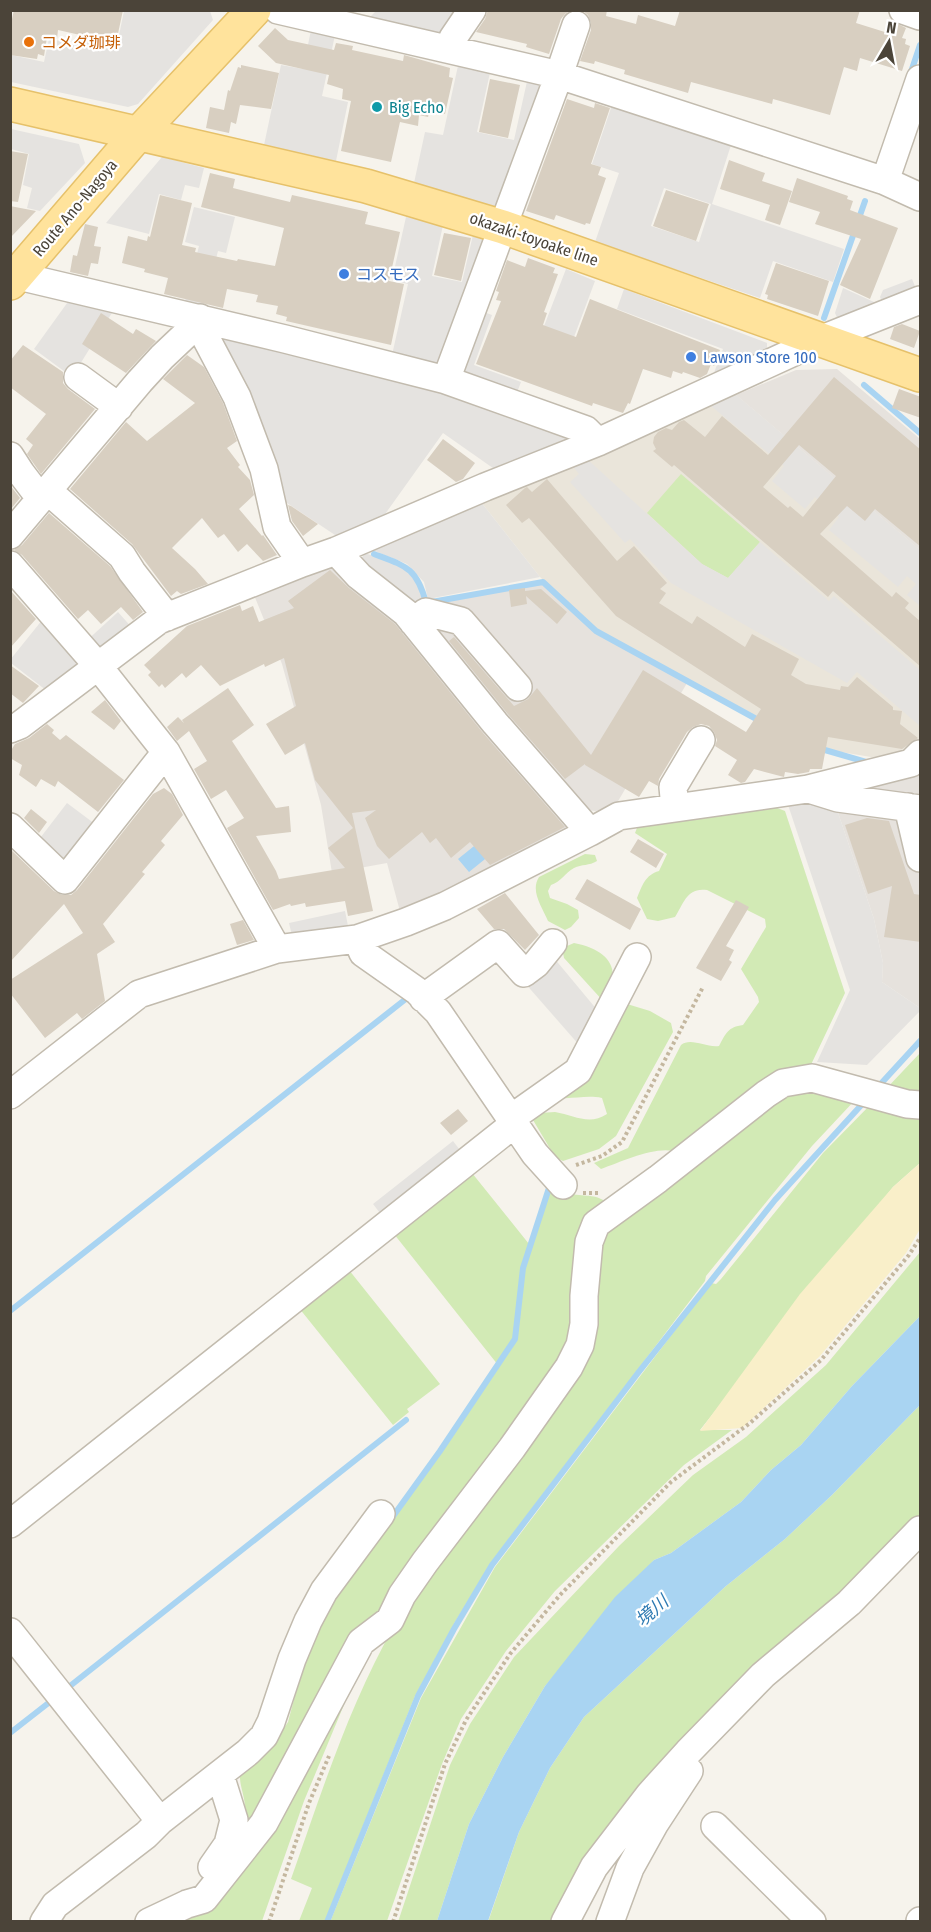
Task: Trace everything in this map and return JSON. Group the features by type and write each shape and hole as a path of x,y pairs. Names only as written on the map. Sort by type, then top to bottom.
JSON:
{"main road":[{"name":"Route Ano-Nagoya","path":"13,277 138,134 254,10"},
{"path":"10,104 138,134"},
{"name":"okazaki-toyoake line","path":"138,134 366,186 503,226 921,375"}],"street":[{"path":"278,10 559,75 885,181 921,197"},
{"path":"449,50 453,38 472,10"},
{"path":"903,10 921,16"},
{"path":"446,380 576,25"},
{"path":"885,181 921,79"},
{"path":"13,277 446,380 586,430 598,442"},
{"path":"10,729 20,725 167,617 336,551 485,487 598,442 822,339 921,300"},
{"path":"10,535 162,357 199,321"},
{"path":"199,321 237,397 264,469 277,527 302,563"},
{"path":"78,377 119,407"},
{"path":"10,456 21,473 44,494 122,556 167,617"},
{"path":"336,551 359,576 406,613 495,723 590,832"},
{"path":"10,565 98,666 166,752 277,949"},
{"path":"413,622 426,612 461,621 518,687"},
{"path":"675,808 673,787 701,740"},
{"path":"10,827 65,880 166,752"},
{"path":"10,1095 139,994 277,949 357,939 406,922 446,906 619,816 808,789 911,763 921,754"},
{"path":"808,789 838,798 914,808 921,858"},
{"path":"357,939 363,953 417,991 438,1012 535,1154 558,1179"},
{"path":"423,998 498,944 524,973 536,964 554,943"},
{"path":"10,1524 512,1121 578,1071 637,957"},
{"path":"149,1922 187,1904 204,1899 264,1823 361,1642 390,1620 402,1595 425,1562 512,1448 569,1367 580,1345 584,1324 589,1242 596,1224 783,1083 812,1078 907,1104 921,1105"},
{"path":"44,1922 55,1905 146,1835 264,1736 308,1621 324,1591 381,1514"},
{"path":"565,1922 594,1867 650,1794 688,1752 763,1675 849,1603 921,1530"},
{"path":"10,1632 160,1821"},
{"path":"610,1922 630,1868 655,1823 690,1770 688,1752"},
{"path":"187,1904 228,1844 234,1820 220,1774"},
{"path":"715,1826 812,1922"}],"path":[{"path":"616,1208 613,1201 598,1193 578,1193 558,1179 602,1156 622,1142 703,987"},
{"path":"393,1922 445,1764 466,1720 510,1654 560,1595 671,1482 750,1423 821,1360 921,1238"},
{"path":"269,1922 309,1803 332,1748"}],"shaded area":[{"path":"124,11 210,11 213,20 138,104 128,107 11,82 11,55 44,62 49,39 83,45 84,38 117,45"},
{"path":"376,11 460,11 437,35 368,19"},
{"path":"311,30 335,35 322,96 348,102 336,161 264,145 281,65 303,69"},
{"path":"459,61 491,68 477,132 514,140 528,77 538,79 545,90 504,202 495,207 414,183 425,132 443,135"},
{"path":"612,105 731,145 712,204 844,249 833,282 773,261 760,298 595,242 619,173 592,164","holes":["664,188 711,204 699,242 651,226"]},
{"path":"11,129 79,144 85,163 40,211 27,208 32,188 23,185 29,154 11,149"},
{"path":"162,157 204,168 199,188 185,185 181,200 159,194 149,234 106,223"},
{"path":"194,207 235,217 226,253 218,251 203,310 184,305 199,246 185,242"},
{"path":"406,217 443,225 432,276 462,282 473,235 484,240 447,359 436,365 392,355 408,284 392,280"},
{"path":"566,269 595,281 571,345 541,334"},
{"path":"912,279 917,291 883,304 880,297 883,290"},
{"path":"843,288 874,302 876,308 839,322 835,313"},
{"path":"624,289 767,343 767,356 712,378 723,349 617,309"},
{"path":"70,299 115,308 72,377 34,349"},
{"path":"481,311 492,315 474,365 521,382 516,395 464,377 460,368"},
{"path":"208,330 350,364 578,436 500,473 443,433 378,524 341,539 284,501"},
{"path":"837,369 920,439 920,550 736,395 796,370"},
{"path":"736,395 920,550 920,743 909,755 871,757 823,749 795,738 597,631 540,577 481,502"},
{"path":"736,395 920,550 920,606 907,595 916,584 907,576 898,587 829,530 839,517 815,497 805,509 772,481 784,466 711,406"},
{"path":"586,458 702,564 728,578 760,542 829,601 834,596 920,670 920,726 857,672 847,683 671,583 630,539 625,543 570,482 579,474 571,464"},
{"path":"481,502 540,577 428,599 424,582 407,564 370,549"},
{"path":"365,553 403,567 419,585 423,605 415,613 360,561"},
{"path":"335,563 401,616 572,826 570,834 401,915 387,863 332,873 321,805 282,664 254,595"},
{"path":"543,583 595,632 687,683 617,803 596,811 584,810 415,613 423,605"},
{"path":"118,612 134,630 96,658 83,644"},
{"path":"47,614 89,664 51,694 10,660"},
{"path":"920,762 920,1008 882,982 883,963 874,919 831,792"},
{"path":"831,792 874,919 883,963 882,982 920,1008 920,1011 867,1065 817,1062 850,990 786,799"},
{"path":"67,803 99,827 70,865 34,846"},
{"path":"345,911 349,931 293,940 289,923"},
{"path":"554,958 598,1011 580,1046 524,982"},
{"path":"453,1141 463,1154 383,1217 373,1204"}],"green space":[{"path":"681,474 760,542 728,578 702,564 647,513"},
{"path":"772,806 785,811 845,993 808,1071 673,1151 647,1153 601,1169 594,1163 628,1148 681,1045 694,1042 719,1046 728,1031 743,1025 759,1002 741,969 766,927 765,919 707,890 700,890 687,897 675,917 658,921 647,919 637,898 650,875 659,871 667,854 635,833 637,828 643,825"},
{"path":"585,854 595,855 597,861 574,868 551,885 548,891 550,898 578,910 579,918 565,930 548,921 536,893 537,882 539,877"},
{"path":"574,943 596,951 610,963 613,980 604,1002 564,958 563,953 567,946"},
{"path":"627,1004 650,1011 671,1023 673,1032 616,1136 599,1149 563,1161 555,1157 533,1120 540,1113 555,1112 581,1119 594,1119 607,1114 602,1098 560,1098"},
{"path":"920,1053 920,1094 885,1090"},
{"path":"799,1084 856,1099 812,1146 706,1276 705,1281 492,1561 455,1622 415,1696 325,1921 299,1921 312,1888 291,1879 337,1750 363,1687 394,1626 573,1375 597,1234"},
{"path":"872,1103 920,1115 920,1163 893,1187 700,1430 732,1430 684,1465 555,1591 506,1651 461,1719 442,1764 387,1921 330,1922 421,1698 495,1567 711,1283 716,1284 721,1279 823,1153"},
{"path":"472,1173 529,1244 522,1267 514,1339 498,1365 394,1234"},
{"path":"551,1187 571,1194 596,1197 609,1205 576,1344 236,1849 245,1812 240,1772 272,1746 288,1722 300,1677 319,1624 338,1593 442,1452 517,1340 525,1269"},
{"path":"920,1252 920,1316 852,1386 801,1445 771,1470 741,1502 671,1553 654,1560 545,1686 503,1757 469,1824 437,1921 398,1922 450,1765 470,1724 514,1657 619,1546 693,1475 746,1437 826,1365"},
{"path":"349,1270 440,1384 407,1409 409,1412 393,1425 299,1308"},
{"path":"920,1405 920,1517 847,1595 750,1677 560,1921 488,1922 519,1832 550,1768 584,1717 726,1586 785,1539 832,1495"},
{"path":"368,1647 304,1801 262,1921 167,1922 207,1907"}],"sand":[{"path":"920,1163 920,1229 906,1253 820,1356 742,1428 700,1431 800,1294 893,1187"}],"water":[{"path":"494,830 505,843 469,872 458,859"},
{"name":"境川","path":"920,1316 920,1405 832,1495 785,1539 726,1586 584,1717 550,1768 519,1832 488,1921 437,1921 469,1824 503,1757 545,1686 615,1597 654,1560 671,1553 741,1502 771,1470 801,1445 852,1386"}],"building":[{"path":"14,10 123,10 116,43 58,30 57,39 47,37 44,56 38,54 37,59 10,55 10,28"},
{"path":"488,10 571,10 561,19 549,54 526,47 527,44 476,32"},
{"path":"582,10 607,10 606,16 636,24 638,15 675,26 680,10 860,10 856,23 888,33 892,21 906,28 902,38 906,39 905,44 910,46 902,71 860,58 857,71 844,67 830,115 773,99 772,104 691,82 688,93 624,74 625,70 595,61 594,64 580,61 591,30 588,15"},
{"path":"275,28 288,40 334,50 336,43 353,46 352,50 403,61 404,55 450,68 449,77 453,78 445,114 430,111 428,117 419,115 418,126 400,122 391,162 341,151 351,101 342,99 343,89 327,84 329,75 276,63 258,46"},
{"path":"241,65 279,73 271,109 240,105 236,124 231,122 229,133 206,128 210,107 224,110 228,90 230,91 238,67 241,68"},
{"path":"490,79 520,85 508,138 479,132"},
{"path":"567,99 594,108 595,103 610,108 591,164 601,167 598,175 606,178 590,224 585,225 556,215 554,220 526,211"},
{"path":"10,151 28,154 18,202 10,201"},
{"path":"729,160 765,173 762,181 792,191 780,225 765,220 770,205 720,189"},
{"path":"210,173 235,179 233,188 290,202 292,195 368,212 365,224 400,232 389,281 404,284 391,345 286,321 287,317 276,314 278,306 256,302 258,295 227,289 223,308 164,294 168,278 122,263 128,236 147,241 148,236 150,237 160,195 192,203 182,245 196,248 195,252 275,266 284,228 201,207"},
{"path":"797,178 848,196 847,199 853,201 850,210 898,228 870,299 840,285 861,239 815,224 820,212 789,202"},
{"path":"666,190 709,204 696,241 653,226"},
{"path":"10,206 36,211 10,238"},
{"path":"85,224 98,227 94,246 101,247 98,264 91,263 88,276 70,272 73,255 77,256"},
{"path":"444,233 471,238 461,281 434,275"},
{"path":"528,258 555,268 553,273 558,274 544,312 547,313 543,325 576,337 590,299 720,350 714,366 711,364 707,374 700,378 673,371 671,378 643,369 630,404 628,403 623,413 593,403 592,406 476,364 501,301 496,300 499,292 496,291 507,260 525,267"},
{"path":"776,263 829,281 818,316 767,299 768,295 765,294"},
{"path":"101,313 133,334 136,329 156,341 126,373 82,344"},
{"path":"902,324 920,331 914,348 890,339 894,327"},
{"path":"23,345 63,372 63,383 68,389 95,409 41,474 27,454 33,445 26,439 46,414 10,387 10,361"},
{"path":"187,355 204,367 223,403 237,441 227,448 240,465 238,467 250,480 254,495 239,509 263,535 277,555 263,561 247,544 238,552 224,534 218,538 202,518 172,548 208,584 181,594 177,591 171,596 132,544 70,489 126,422 147,441 195,403 163,379"},
{"path":"834,377 921,450 921,547 875,509 865,521 847,506 820,534 892,597 896,592 909,603 905,608 921,622 921,667 833,591 828,597 674,465 672,467 653,451 656,449 653,443 658,432 666,428 672,430 684,420 705,437 722,416 768,455","holes":["799,445 836,476 803,517 763,487"]},
{"path":"899,389 921,397 921,418 892,408"},
{"path":"443,439 475,463 463,479 456,482 427,460"},
{"path":"547,479 617,561 634,546 667,583 660,589 666,593 659,603 692,624 697,616 745,647 752,634 799,659 791,675 806,684 840,690 841,686 848,687 857,677 893,707 893,710 902,711 900,724 918,738 902,749 828,737 822,769 810,769 809,772 798,774 785,772 784,777 754,769 745,782 741,783 728,775 737,760 715,746 717,740 714,732 709,726 701,724 687,732 659,779 658,786 649,781 639,797 585,764 565,779 507,713 449,641 454,637 514,706 528,699 537,688 591,755 643,670 746,732 761,709 616,616 529,518 522,523 506,505 525,488 527,487 532,492"},
{"path":"10,485 20,498 10,510"},
{"path":"288,505 318,524 303,536 292,521"},
{"path":"49,513 110,566 143,612 133,620 121,607 101,624 88,610 78,619 22,555 14,550 22,545"},
{"path":"330,570 395,624 483,733 565,827 490,865 470,842 451,858 436,838 430,843 422,832 389,859 377,846 365,818 376,810 352,813 373,911 348,916 345,901 306,907 305,903 291,906 290,904 273,910 227,828 244,818 226,790 211,799 194,769 207,761 189,731 177,741 167,727 178,717 184,723 182,720 228,688 254,725 232,741 276,808 289,806 291,832 256,836 279,879 345,868 328,848 353,828 315,780 305,743 285,755 266,724 296,706 284,658 265,667 264,664 220,686 201,665 186,678 182,673 165,688 162,684 159,687 148,675 151,672 144,665 187,626 240,605 242,611 253,606 259,622 294,608 288,601"},
{"path":"525,588 525,591 541,589 567,612 557,624 526,596 527,604 511,607 509,590"},
{"path":"10,590 36,619 10,648"},
{"path":"10,665 39,686 23,703 10,693"},
{"path":"105,700 121,721 114,730 91,712"},
{"path":"47,724 60,740 66,735 124,780 98,812 58,781 55,787 41,779 36,787 19,775 22,765 10,758 10,752 15,744 29,738"},
{"path":"164,788 172,794 183,815 161,841 165,845 142,872 145,874 103,924 115,942 97,954 105,1001 82,1019 77,1013 45,1038 10,993 10,980 83,933 64,904 10,962 10,849 54,891 62,895 71,895 153,794"},
{"path":"31,809 47,822 39,833 24,818"},
{"path":"867,818 889,821 914,894 921,895 921,942 884,937 892,886 868,894 845,825"},
{"path":"638,839 664,854 656,868 630,852"},
{"path":"587,879 641,909 630,930 575,899"},
{"path":"505,893 539,935 525,950 504,929 494,929 477,909"},
{"path":"736,900 749,907 726,946 734,950 729,960 732,962 721,981 696,968"},
{"path":"243,920 254,940 237,945 230,924"},
{"path":"458,1109 468,1121 451,1135 440,1123"}],"waterway":[{"path":"910,75 920,45"},
{"path":"858,221 865,201"},
{"path":"824,318 855,230"},
{"path":"864,385 920,433"},
{"path":"374,554 409,570 419,582 426,603 543,582 596,631 760,721"},
{"path":"818,748 866,762"},
{"path":"10,1311 407,998"},
{"path":"876,1089 920,1041"},
{"path":"327,1922 418,1696 492,1565 638,1373 775,1200 865,1101"},
{"path":"391,1519 515,1339 523,1268 549,1188"},
{"path":"70,1686 406,1420"},
{"path":"10,1733 51,1701"}],"place":[{"name":"コメダ珈琲","path":"29,42"},
{"name":"Big Echo","path":"377,107"},
{"name":"コスモス","path":"344,274"},
{"name":"Lawson Store 100","path":"691,357"}]}
